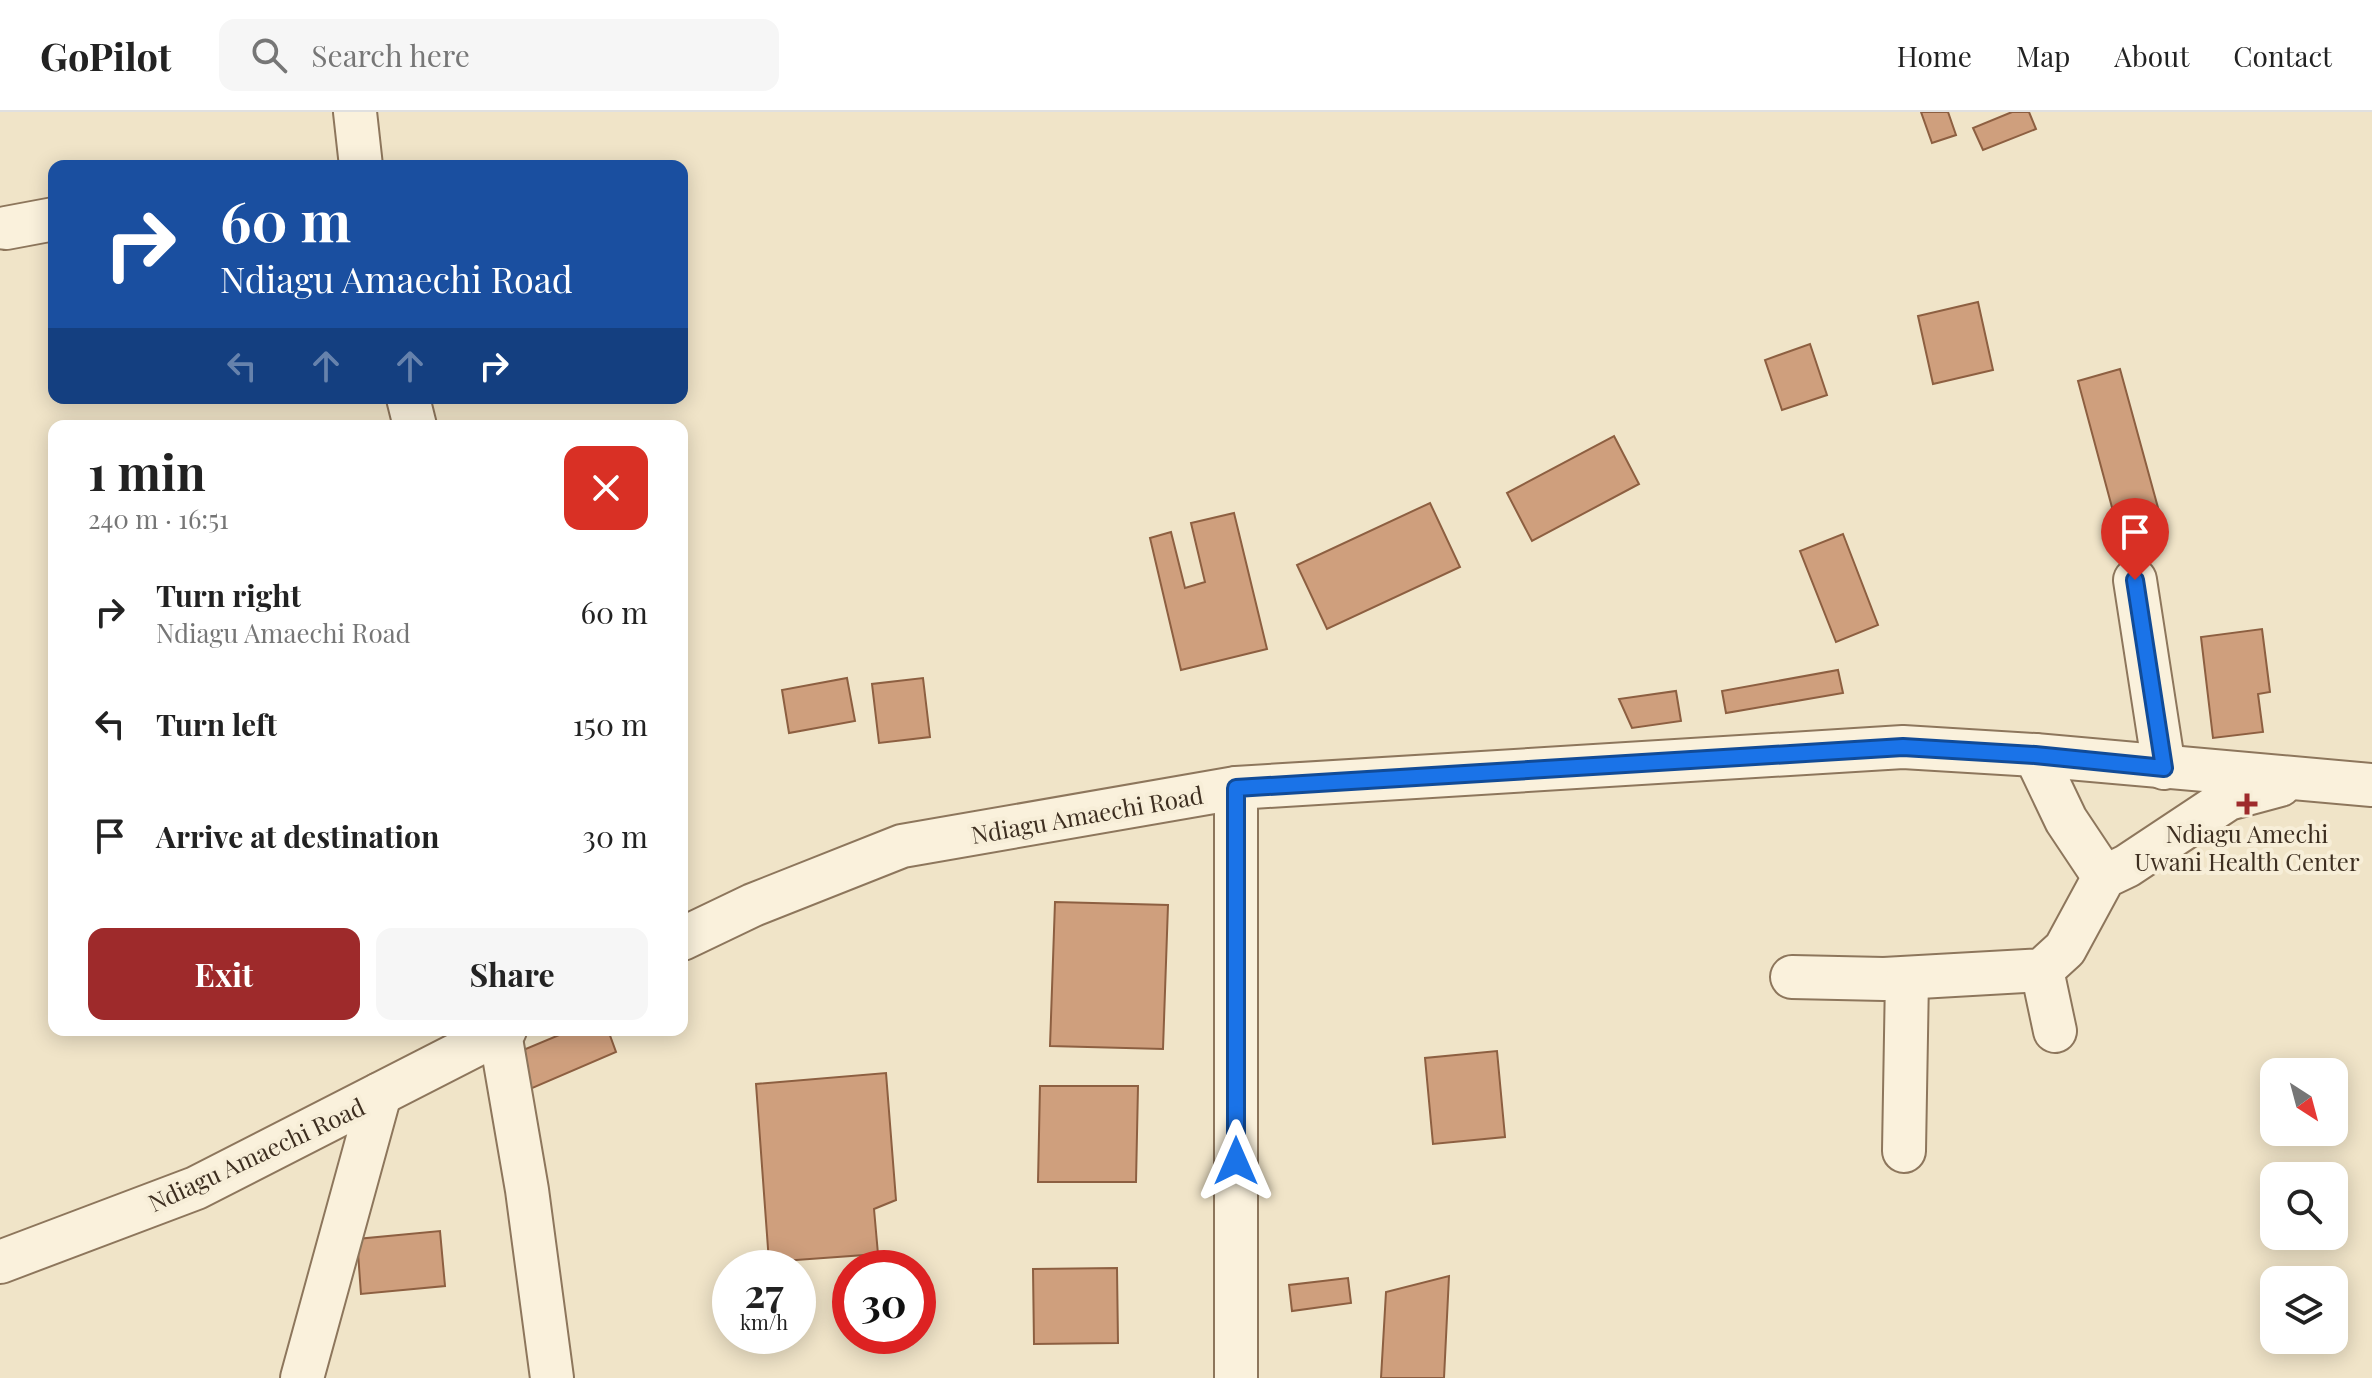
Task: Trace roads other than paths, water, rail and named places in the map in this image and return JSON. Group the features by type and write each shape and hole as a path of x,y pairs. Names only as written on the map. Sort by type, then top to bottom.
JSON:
{"street":[{"path":"355,112 360,160"},
{"path":"6,228 48,220"},
{"path":"2135,580 2164,768"},
{"name":"Ndiagu Amaechi Road","path":"688,936 753,905 902,846 1236,788 1903,747 2035,755 2372,785"},
{"path":"2035,755 2066,820 2104,877"},
{"path":"1792,977 1907,978 2042,970 2065,949 2104,877 2127,866 2228,799 2317,778"},
{"path":"1236,788 1236,1378"},
{"path":"2042,970 2055,1031"},
{"path":"1904,1151 1907,978"},
{"name":"Ndiagu Amaechi Road","path":"0,1262 196,1188 380,1094 451,1043 481,1036"},
{"path":"503,1036 552,1378"},
{"path":"302,1378 380,1094"}],"place":[{"name":"Ndiagu Amechi Uwani Health Center","path":"2247,804"}]}
